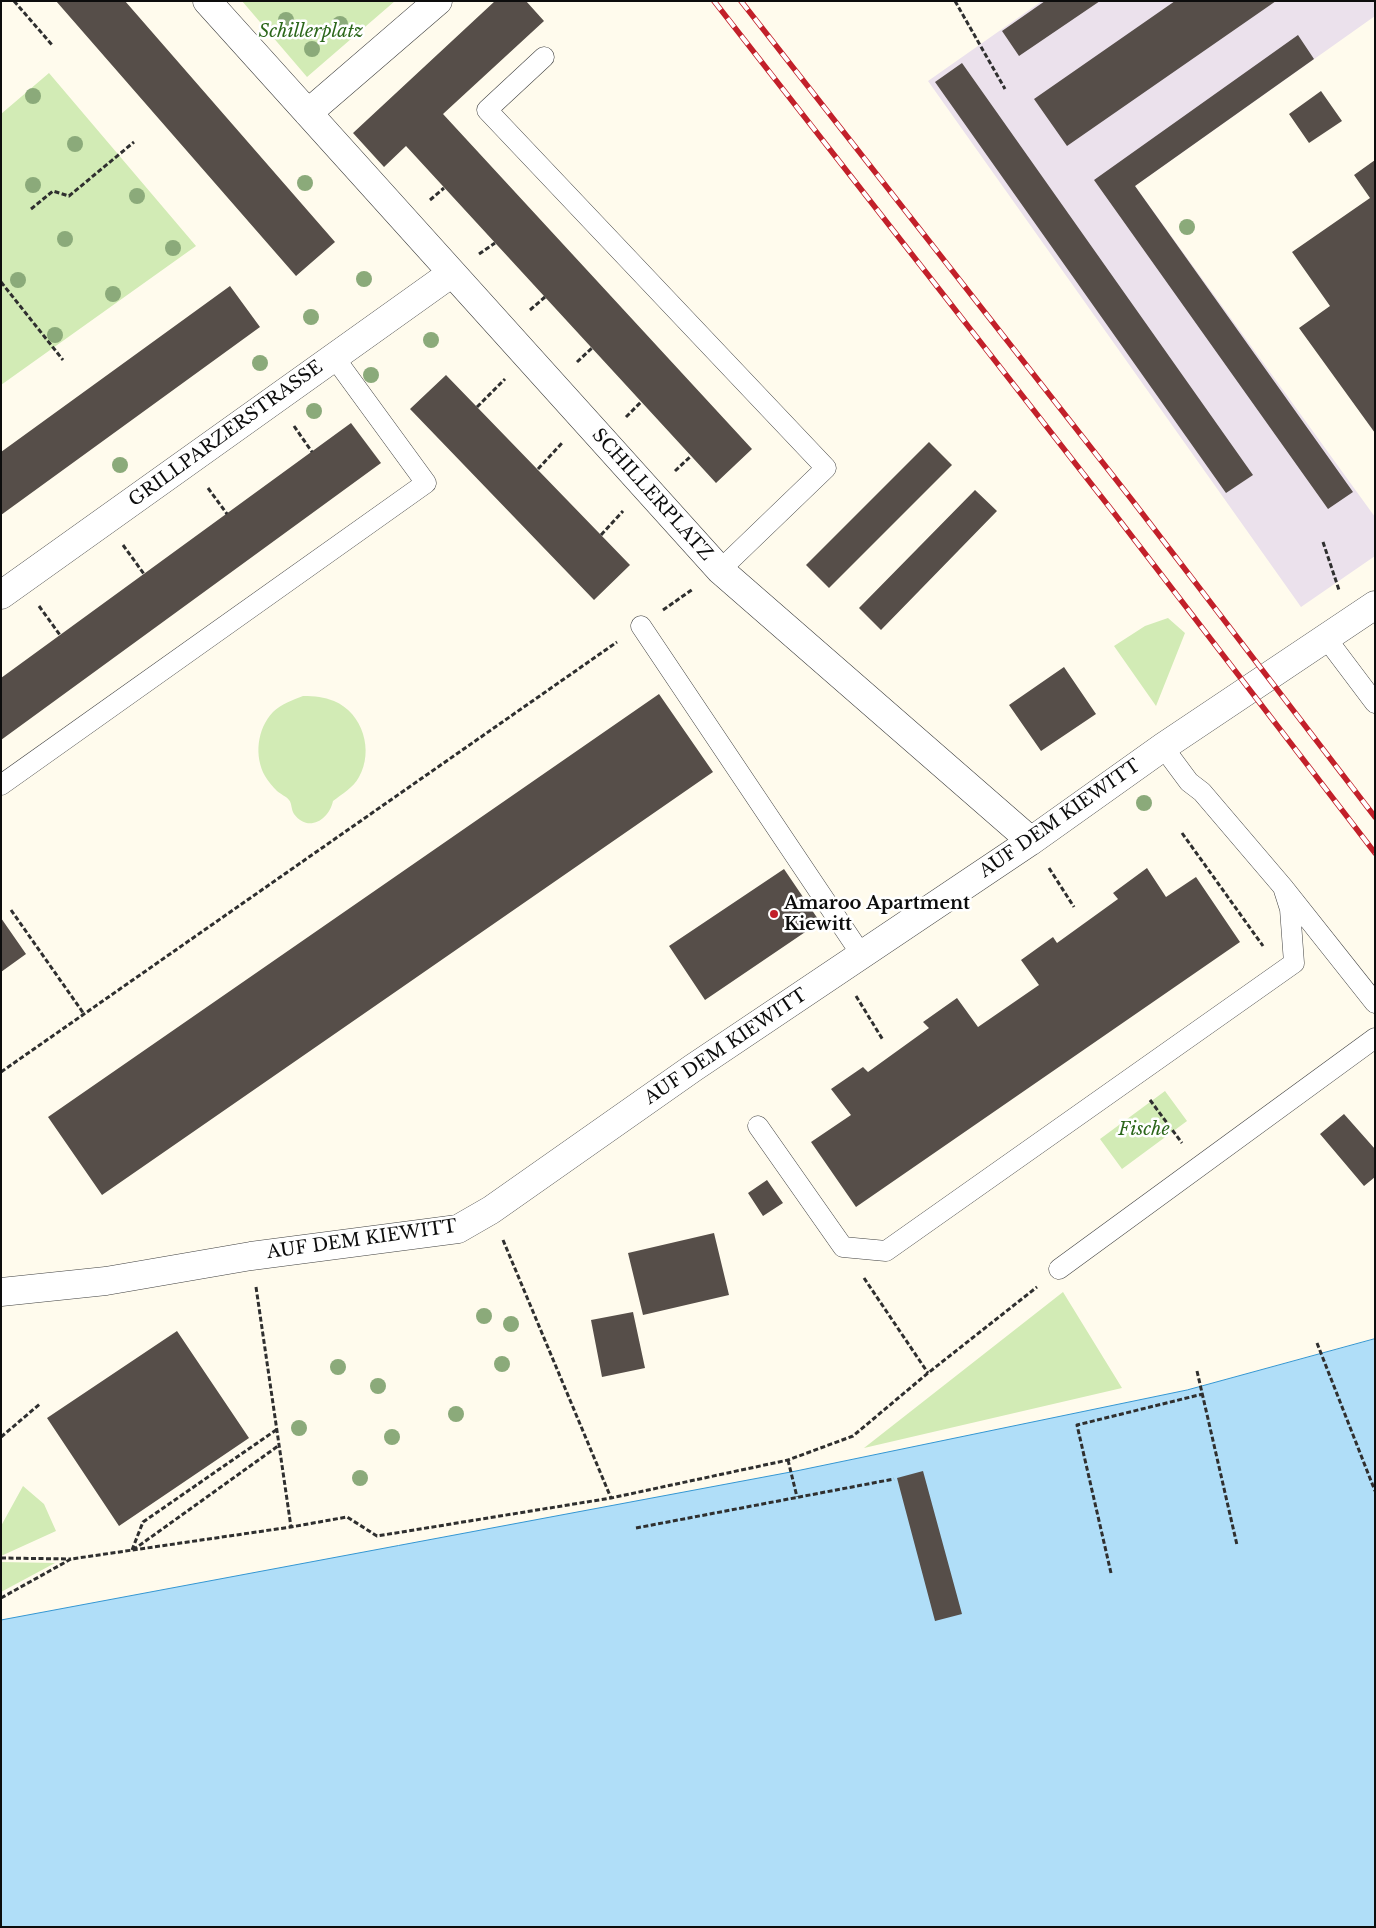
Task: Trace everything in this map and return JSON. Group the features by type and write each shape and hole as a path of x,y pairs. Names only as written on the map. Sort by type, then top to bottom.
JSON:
{"street":[{"name":"SCHILLERPLATZ","path":"207,1 720,570 1031,840"},
{"path":"308,113 438,1"},
{"name":"GRILLPARZERSTRASSE","path":"1,595 452,273"},
{"name":"AUF DEM KIEWITT","path":"1,1292 106,1281 251,1256 458,1229 491,1210 694,1068 1031,840 1163,746 1375,605"}],"lane":[{"path":"544,57 487,110 826,468 720,570"},
{"path":"1,785 426,483 334,357"},
{"path":"641,626 851,962"},
{"path":"1326,638 1375,703"},
{"path":"1163,746 1189,782 1202,792 1283,888 1375,1003"},
{"path":"758,1126 843,1247 886,1251 1294,963 1290,909 1283,888"},
{"path":"1059,1269 1375,1038"}],"path":[{"path":"14,1 53,46"},
{"path":"955,1 1005,90"},
{"path":"31,209 54,191 69,196 134,142"},
{"path":"1,282 63,360"},
{"path":"477,407 528,356"},
{"path":"1323,542 1339,590"},
{"path":"1,1072 720,570"},
{"path":"1182,833 1267,951"},
{"path":"1031,840 1074,907"},
{"path":"11,910 84,1014"},
{"path":"851,962 883,1040"},
{"path":"1152,1103 1199,1166"},
{"path":"491,1210 611,1498"},
{"path":"843,1247 928,1373"},
{"path":"251,1256 291,1527"},
{"path":"1,1558 71,1559 347,1517 377,1536 611,1498 788,1460 853,1436 928,1373 1059,1269"},
{"path":"1317,1343 1375,1492"},
{"path":"1197,1371 1237,1545"},
{"path":"1111,1573 1077,1425 1203,1394"},
{"path":"1,1437 41,1403"},
{"path":"132,1550 143,1522 276,1430"},
{"path":"132,1550 278,1446"},
{"path":"788,1460 797,1497"},
{"path":"636,1528 894,1480"},
{"path":"1,1598 71,1559"}],"shaded area":[{"path":"1042,1 1375,1 1375,16 1135,186 1375,517 1375,556 1301,607 928,81"}],"green space":[{"name":"Schillerplatz","path":"242,1 395,1 307,77"},
{"path":"49,73 196,246 1,385 1,114"},
{"path":"1168,618 1185,633 1156,706 1114,646 1145,626"},
{"path":"303,696 334,701 352,714 359,723 363,734 366,756 357,781 333,801 331,808 323,818 311,823 305,823 300,820 293,812 289,800 277,791 265,776 258,751 263,726 273,712 283,704"},
{"name":"Fische","path":"1165,1091 1187,1121 1122,1169 1100,1139"},
{"path":"1063,1292 1122,1388 864,1448"},
{"path":"23,1486 44,1504 56,1531 1,1556 1,1526"},
{"path":"1,1562 55,1563 1,1592"}],"water":[{"path":"1375,1339 1375,1927 1,1927 1,1620 796,1471 1187,1390"}],"building":[{"path":"56,1 125,1 335,242 296,276"},
{"path":"495,1 526,1 544,21 443,114 752,449 716,483 406,146 384,167 353,133"},
{"path":"1045,1 1100,1 1019,56 1002,31"},
{"path":"1175,1 1276,1 1067,146 1034,99"},
{"path":"1298,35 1314,59 1135,186 1353,492 1328,509 1094,180"},
{"path":"962,63 1253,475 1226,493 935,82"},
{"path":"1321,91 1342,121 1309,143 1289,114"},
{"path":"1375,160 1375,433 1299,328 1330,306 1292,252 1370,198 1354,175"},
{"path":"230,286 260,327 1,515 1,452"},
{"path":"446,375 630,565 594,600 410,409"},
{"path":"351,423 381,463 1,740 1,678"},
{"path":"929,442 952,465 829,588 806,565"},
{"path":"975,490 997,511 881,630 859,608"},
{"path":"1064,667 1096,714 1041,751 1009,705"},
{"path":"659,694 713,772 102,1195 48,1117"},
{"path":"1147,868 1166,897 1196,877 1240,942 856,1207 811,1142 851,1115 831,1089 863,1067 868,1072 929,1028 923,1022 957,998 978,1027 1039,985 1021,960 1053,937 1057,943 1118,899 1113,893"},
{"path":"784,869 820,922 705,1000 669,946"},
{"path":"1,918 26,954 1,972"},
{"path":"1344,1114 1375,1149 1375,1177 1364,1186 1320,1134"},
{"path":"767,1180 783,1203 763,1216 748,1193"},
{"path":"714,1233 729,1295 643,1315 628,1253"},
{"path":"633,1312 645,1368 602,1377 591,1320"},
{"path":"177,1331 249,1438 119,1526 47,1418"},
{"path":"923,1471 962,1614 935,1621 897,1478"}],"railway":[{"path":"714,1 1114,513 1375,853"},
{"path":"741,1 1132,500 1375,817"}],"place":[{"name":"Amaroo Apartment Kiewitt","path":"774,914"}]}
